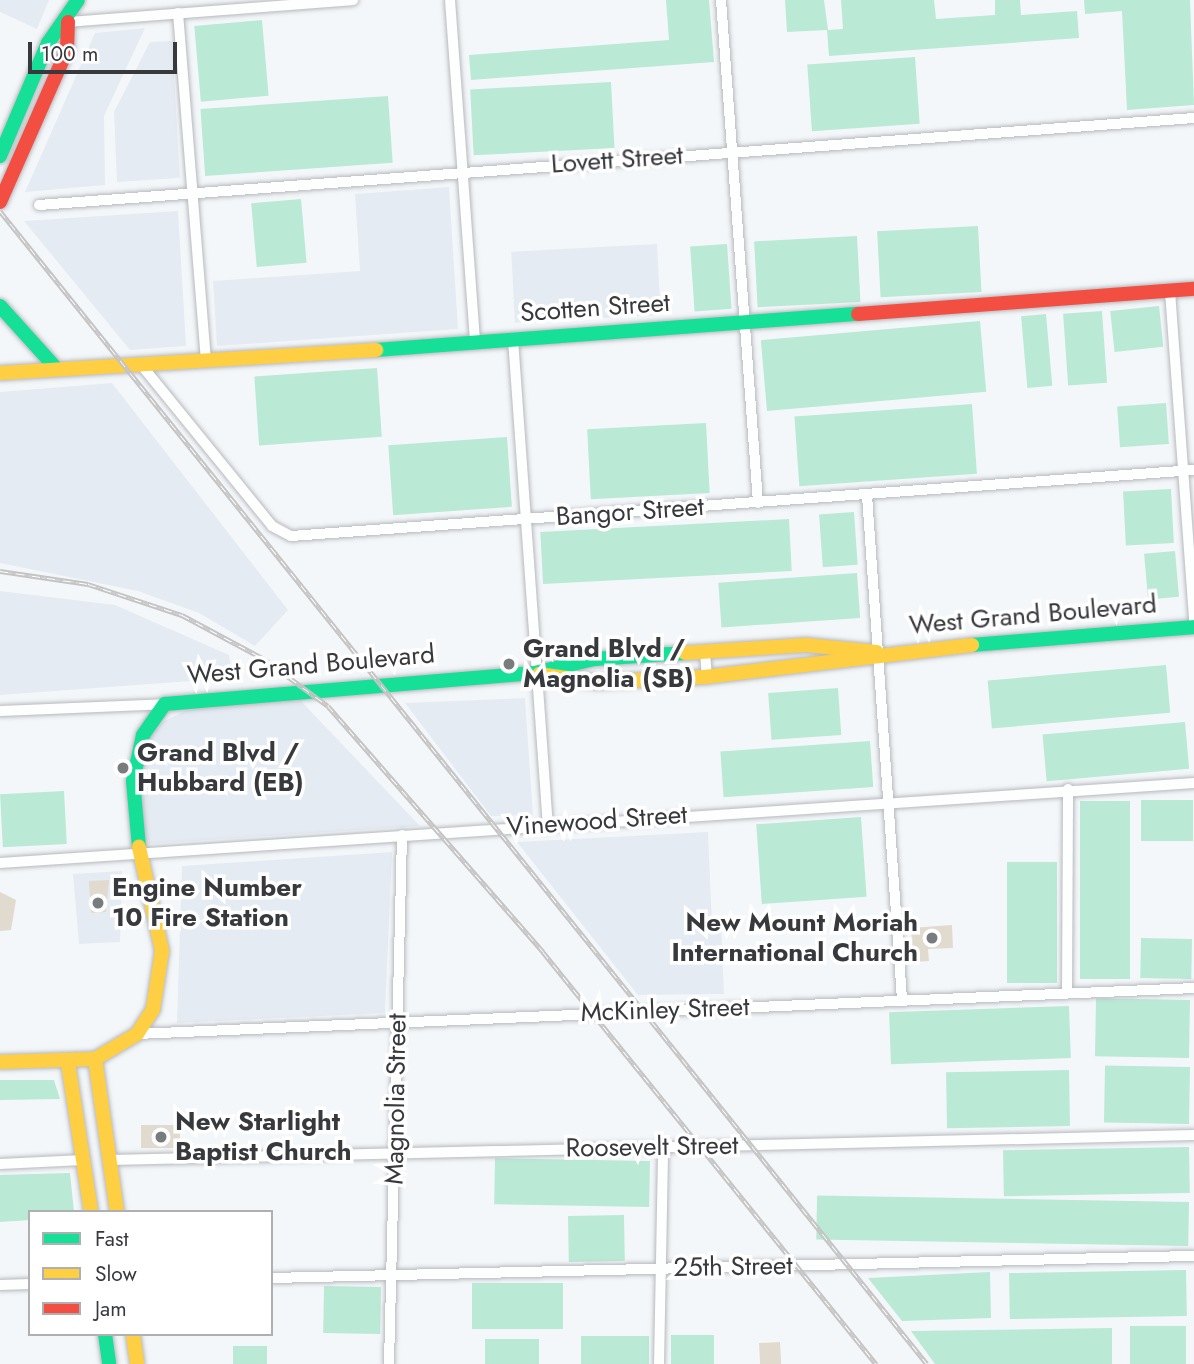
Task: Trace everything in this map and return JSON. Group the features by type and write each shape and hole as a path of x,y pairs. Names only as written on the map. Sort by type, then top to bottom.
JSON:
{"main road":[{"path":"0,156 48,43 68,22 78,0"},
{"path":"0,202 67,50 68,22"},
{"name":"Scotten Street","path":"0,373 55,367 143,367 1194,289"},
{"path":"0,306 55,367"},
{"name":"West Grand Boulevard","path":"534,673 596,682 707,677 816,668 877,652 1194,626"},
{"name":"West Grand Boulevard","path":"0,1062 68,1063 95,1059 136,1034 153,1009 162,965 141,853 135,761 146,727 165,704 534,673 594,659 842,645 877,652"},
{"path":"68,1063 90,1208 104,1208 117,1206 95,1059"},
{"path":"105,1336 109,1364"},
{"path":"133,1336 136,1364"}],"street":[{"path":"68,22 353,0"},
{"path":"450,0 475,342"},
{"path":"721,0 758,503"},
{"path":"178,13 206,362"},
{"name":"Lovett Street","path":"39,205 1194,118"},
{"path":"1170,290 1188,471 1194,621"},
{"path":"513,339 534,673 548,824"},
{"name":"Bangor Street","path":"143,367 282,533 526,520 1188,471"},
{"path":"867,495 902,999"},
{"path":"705,651 707,677"},
{"path":"0,712 165,704"},
{"name":"Vinewood Street","path":"0,863 888,801 1194,783"},
{"path":"1067,992 1068,789"},
{"name":"Magnolia Street","path":"389,1364 402,835"},
{"name":"McKinley Street","path":"136,1034 1194,988"},
{"name":"Roosevelt Street","path":"110,1160 1194,1135"},
{"path":"659,1364 663,1147"},
{"path":"0,1164 83,1160"},
{"name":"25th Street","path":"273,1278 1194,1256"},
{"path":"0,1285 28,1284"}],"shaded area":[{"path":"0,0 49,0 37,29 0,12"},
{"path":"145,28 104,116 105,185 25,192 95,33"},
{"path":"172,41 180,178 117,182 114,112 150,42"},
{"path":"449,187 458,329 217,346 213,281 360,271 355,194"},
{"path":"178,211 186,346 130,350 24,221"},
{"path":"657,244 661,315 515,323 511,252"},
{"path":"112,383 288,610 255,646 199,613 138,591 0,563 0,392"},
{"path":"0,591 115,605 229,655 232,678 0,695"},
{"path":"525,698 533,815 491,816 405,703"},
{"path":"300,700 420,826 149,844 142,833 140,775 146,744 158,724 187,710"},
{"path":"708,832 712,925 721,925 724,994 638,995 517,842"},
{"path":"392,852 385,1013 177,1023 182,866"},
{"path":"122,871 120,942 79,944 73,874"}],"green space":[{"path":"666,0 709,0 714,62 471,80 469,55 669,40"},
{"path":"785,0 824,0 828,30 843,29 841,0 934,0 936,19 995,15 995,0 1020,0 1021,15 1077,11 1079,38 829,56 827,30 787,32"},
{"path":"1084,0 1190,0 1194,105 1127,110 1122,11 1085,14"},
{"path":"262,20 269,96 201,102 194,26"},
{"path":"915,57 920,124 812,131 807,65"},
{"path":"611,82 614,148 474,155 470,89"},
{"path":"388,96 393,163 205,176 200,109"},
{"path":"301,199 307,263 257,267 251,203"},
{"path":"978,226 981,292 881,297 877,231"},
{"path":"857,236 860,302 758,307 754,241"},
{"path":"727,244 732,309 695,311 690,247"},
{"path":"1159,306 1163,347 1115,352 1110,311"},
{"path":"1102,311 1107,383 1068,386 1063,314"},
{"path":"1046,314 1052,386 1027,388 1021,316"},
{"path":"980,321 986,392 767,411 761,340"},
{"path":"377,368 382,437 259,445 254,377"},
{"path":"1166,403 1169,444 1120,447 1117,406"},
{"path":"972,404 977,474 799,486 794,416"},
{"path":"706,423 710,493 591,499 587,429"},
{"path":"507,437 512,507 393,515 388,445"},
{"path":"1171,489 1174,543 1126,545 1123,492"},
{"path":"854,512 858,565 823,567 819,514"},
{"path":"789,519 792,571 543,584 540,532"},
{"path":"1175,551 1179,597 1148,600 1144,554"},
{"path":"857,573 860,618 721,628 718,583"},
{"path":"1166,665 1170,713 992,728 988,681"},
{"path":"838,688 841,735 771,740 768,693"},
{"path":"1185,722 1189,769 1047,781 1043,734"},
{"path":"870,741 873,787 724,797 720,751"},
{"path":"64,791 67,844 3,847 0,794"},
{"path":"1141,800 1193,800 1193,841 1141,841"},
{"path":"1080,801 1130,801 1130,979 1080,979"},
{"path":"861,817 867,897 762,904 756,824"},
{"path":"1007,862 1057,862 1057,983 1007,983"},
{"path":"1141,938 1192,939 1191,979 1140,978"},
{"path":"1096,998 1190,1000 1189,1058 1095,1056"},
{"path":"1069,1006 1071,1058 891,1064 889,1012"},
{"path":"1105,1066 1190,1067 1189,1124 1104,1123"},
{"path":"1069,1070 1070,1126 947,1128 946,1072"},
{"path":"0,1080 54,1080 60,1099 0,1100"},
{"path":"1189,1147 1190,1193 1004,1196 1003,1150"},
{"path":"495,1158 650,1161 649,1207 494,1204"},
{"path":"70,1173 74,1210 28,1210 28,1220 0,1222 0,1175"},
{"path":"817,1196 1189,1202 1188,1246 816,1240"},
{"path":"624,1215 625,1261 569,1262 568,1216"},
{"path":"1186,1270 1187,1316 1010,1319 1009,1273"},
{"path":"990,1272 991,1318 902,1321 868,1278"},
{"path":"472,1283 563,1283 563,1329 472,1329"},
{"path":"324,1286 381,1287 380,1334 323,1333"},
{"path":"1130,1326 1186,1326 1186,1364 1130,1364"},
{"path":"1112,1328 1112,1364 935,1364 911,1331"},
{"path":"671,1335 714,1335 714,1364 671,1364"},
{"path":"581,1336 649,1336 649,1364 581,1364"},
{"path":"485,1339 539,1339 539,1364 485,1364"},
{"path":"233,1346 267,1346 267,1364 233,1364"}],"building":[{"name":"Engine Number 10 Fire Station","path":"109,880 106,912 91,913 89,881"},
{"path":"0,892 16,900 11,930 0,931"},
{"name":"New Mount Moriah International Church","path":"952,925 953,948 928,949 929,961 913,962 911,928"},
{"name":"New Starlight Baptist Church","path":"141,1125 180,1125 180,1148 141,1148"},
{"path":"780,1342 781,1364 760,1364 759,1343"}],"railway":[{"path":"0,211 927,1364"},
{"path":"0,571 88,584 182,615 264,659 328,706 543,952 876,1364"}],"traffic: fast":[{"path":"0,156 48,43 78,0"},
{"path":"0,306 55,367"},
{"path":"376,350 858,314"},
{"path":"972,645 1194,627"},
{"path":"139,847 133,781 143,735 165,704 534,673 594,659 685,653"},
{"path":"105,1336 109,1364"}],"traffic: slow":[{"path":"0,373 376,350"},
{"path":"685,653 806,645 877,652"},
{"path":"539,674 596,682 704,677 972,645"},
{"path":"0,1062 95,1059 137,1034 153,1009 162,951 139,847"},
{"path":"95,1059 117,1210"},
{"path":"68,1063 91,1210"},
{"path":"133,1336 137,1364"}],"traffic: jam":[{"path":"0,202 67,50 68,22"},
{"path":"858,314 1194,289"}],"place":[{"name":"Grand Blvd / Magnolia (SB)","path":"509,664"},
{"name":"Grand Blvd / Hubbard (EB)","path":"123,768"},
{"name":"Engine Number 10 Fire Station","path":"98,903"},
{"name":"New Mount Moriah International Church","path":"932,938"},
{"name":"New Starlight Baptist Church","path":"161,1137"}]}
